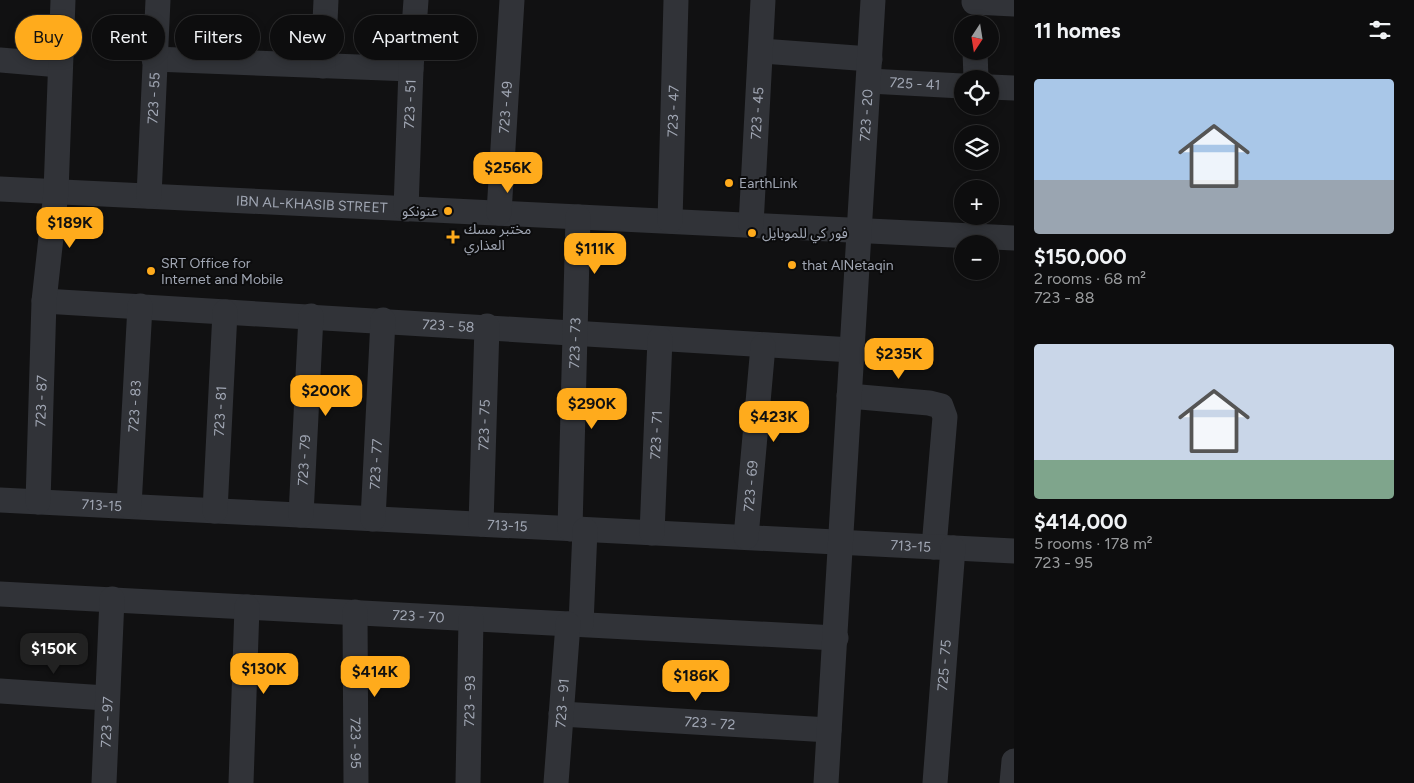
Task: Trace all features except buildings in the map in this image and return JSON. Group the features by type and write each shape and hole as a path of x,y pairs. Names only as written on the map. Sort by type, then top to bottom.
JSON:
{"street":[{"path":"56,192 63,0"},
{"name":"723 - 55","path":"157,15 158,0"},
{"path":"323,66 326,0"},
{"name":"723 - 51","path":"406,209 411,69 416,0"},
{"name":"723 - 49","path":"498,213 512,0"},
{"name":"723 - 47","path":"670,221 676,0"},
{"name":"723 - 45","path":"751,225 763,0"},
{"name":"723 - 20","path":"826,783 872,0"},
{"path":"974,9 1014,4"},
{"name":"725 - 41","path":"761,51 954,85"},
{"path":"165,59 411,69"},
{"path":"0,60 60,65"},
{"name":"723 - 55","path":"149,196 154,60"},
{"path":"999,87 1014,88"},
{"name":"IBN AL-KHASIB STREET","path":"0,189 1014,238"},
{"name":"723 - 87","path":"38,502 44,301 56,192"},
{"name":"723 - 73","path":"574,624 577,529 573,331 578,217"},
{"name":"723 - 58","path":"44,301 573,331 660,339 852,350"},
{"name":"723 - 83","path":"129,506 140,306"},
{"name":"723 - 81","path":"215,511 225,312"},
{"name":"723 - 79","path":"301,515 311,316"},
{"name":"723 - 77","path":"373,519 383,320"},
{"name":"723 - 75","path":"481,524 487,326"},
{"name":"723 - 71","path":"652,533 660,339"},
{"name":"723 - 69","path":"746,538 763,346"},
{"name":"725 - 75","path":"849,396 929,403 941,406 945,417 943,548 935,783"},
{"name":"713-15","path":"0,500 1014,551"},
{"name":"723 - 70","path":"0,594 836,638"},
{"name":"723 - 97","path":"104,783 106,698 112,600"},
{"path":"242,783 247,607"},
{"name":"723 - 95","path":"355,612 356,783"},
{"name":"723 - 93","path":"468,783 471,618"},
{"name":"723 - 91","path":"556,783 561,714 574,624"},
{"path":"0,691 106,698"},
{"name":"723 - 72","path":"561,714 829,730"},
{"path":"1012,783 1014,761"}],"place":[{"name":"EarthLink","path":"729,183"},
{"name":"عنونكو","path":"448,211"},
{"name":"فور كي للموبايل","path":"752,233"},
{"name":"مختبر مسك العذاري","path":"453,237"},
{"name":"that AlNetaqin","path":"792,265"},
{"name":"SRT Office for Internet and Mobile","path":"151,271"}]}
